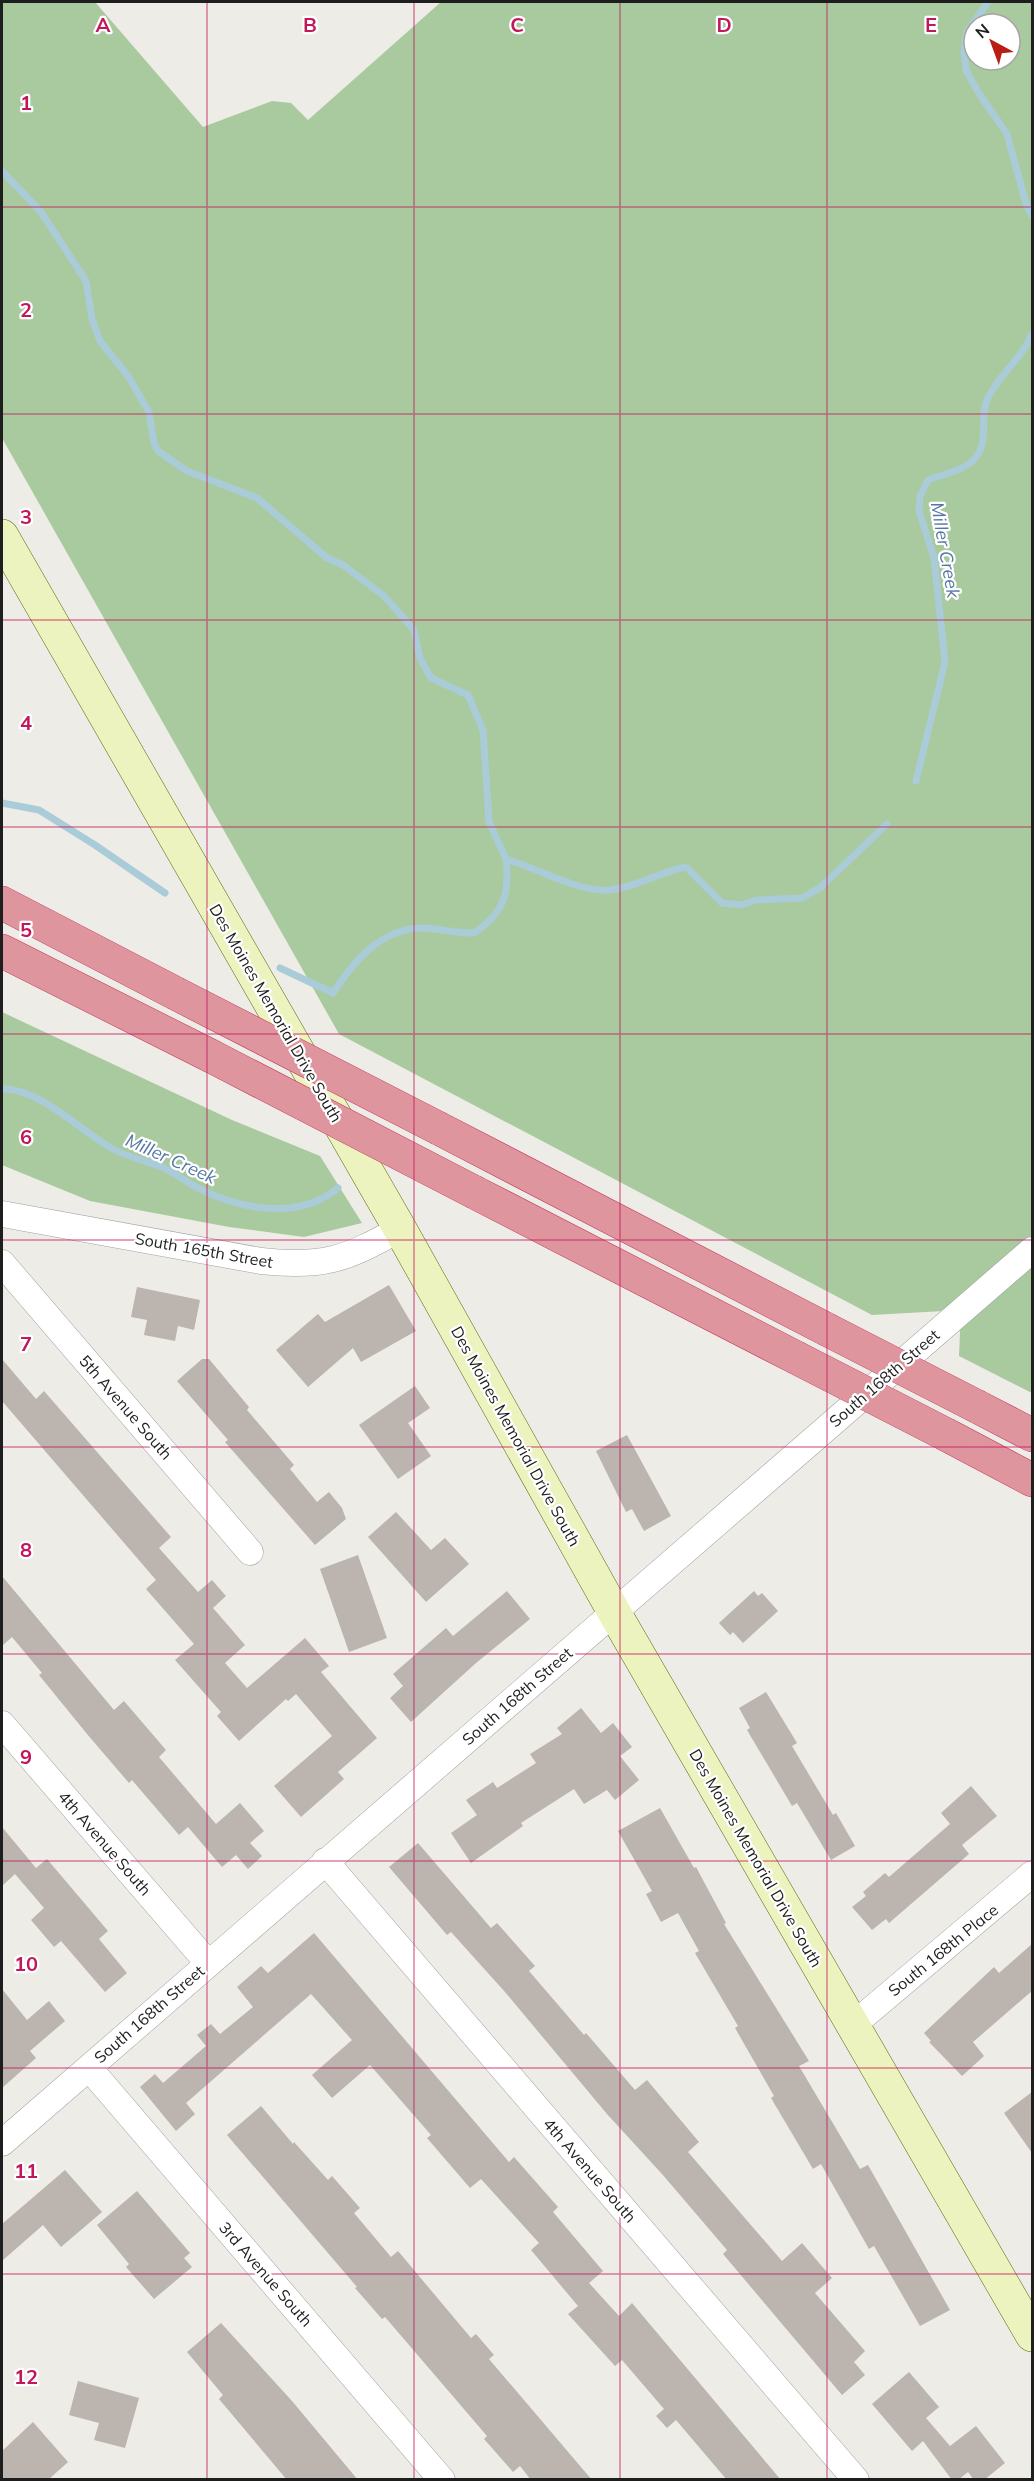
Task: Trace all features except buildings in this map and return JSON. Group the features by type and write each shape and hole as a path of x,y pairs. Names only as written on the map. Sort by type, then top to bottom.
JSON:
{"highway":[{"path":"2,903 1032,1435"},
{"path":"2,951 211,1056 1032,1480"}],"main road":[{"name":"Des Moines Memorial Drive South","path":"2,536 400,1229 614,1612 1032,2335"}],"street":[{"name":"South 165th Street","path":"2,1214 261,1262 296,1265 322,1263 355,1254 400,1229"},
{"name":"South 168th Street","path":"2,2143 1032,1250"},
{"name":"5th Avenue South","path":"2,1263 250,1552"},
{"name":"4th Avenue South","path":"2,1724 208,1963"},
{"name":"4th Avenue South","path":"325,1861 856,2480"},
{"name":"South 168th Place","path":"853,2025 1032,1874"},
{"name":"3rd Avenue South","path":"89,2068 442,2480"}],"green space":[{"path":"2,2 95,2 203,127 272,101 291,103 308,120 441,2 1032,2 1032,1393 959,1356 961,1310 872,1315 339,1034 2,438"},
{"path":"2,1012 232,1120 320,1156 362,1223 304,1237 229,1227 90,1201 2,1165"}],"waterway":[{"name":"Miller Creek","path":"988,2 967,32 964,52 966,70 1007,134 1026,204 1032,216"},
{"path":"2,171 41,212 86,281 92,319 100,341 128,376 149,412 154,443 158,451 187,471 257,498 327,558 343,565 384,596 414,630 420,658 431,678 468,695 483,730 489,822 506,859"},
{"name":"Miller Creek","path":"916,781 945,662 934,558 919,511 920,496 928,480 961,468 977,456 983,442 984,412 988,398 998,381 1023,351 1032,334"},
{"path":"2,803 39,810 165,893"},
{"name":"Miller Creek","path":"280,968 333,993 350,969 370,948 394,934 408,929 423,928 474,933 492,918 503,901 507,882 506,859 566,882 600,890 621,888 686,867 722,903 742,905 756,900 802,898 821,887 887,824"},
{"name":"Miller Creek","path":"2,1089 16,1090 30,1095 113,1149 164,1168 200,1189 234,1202 270,1208 289,1208 306,1205 338,1188"}]}
